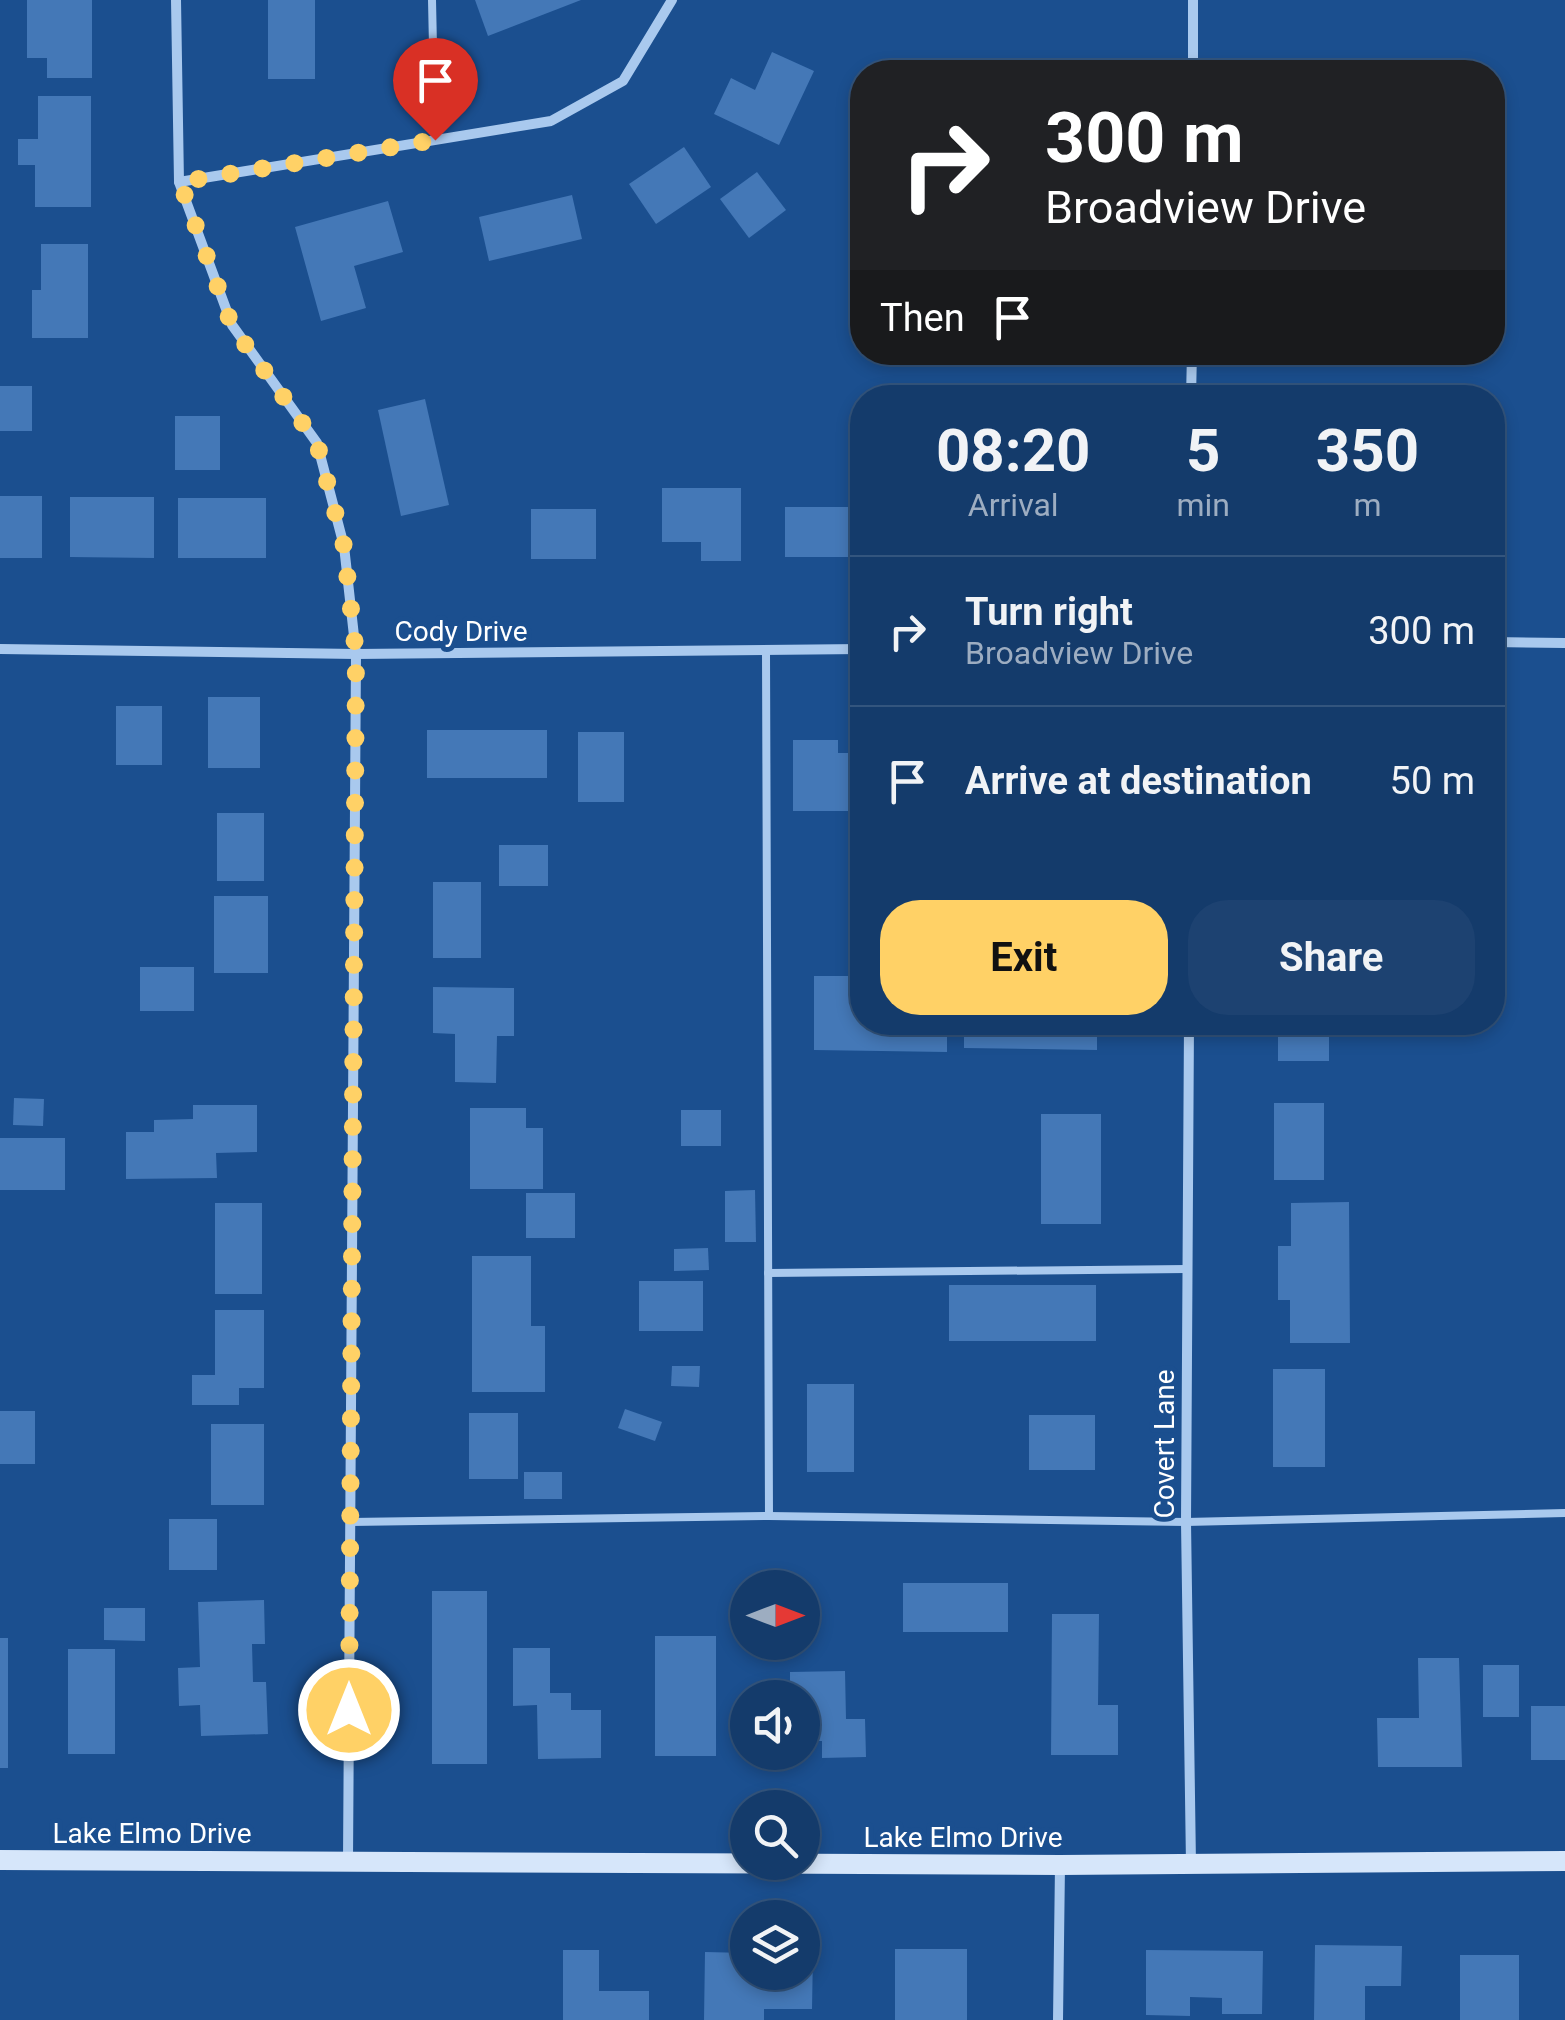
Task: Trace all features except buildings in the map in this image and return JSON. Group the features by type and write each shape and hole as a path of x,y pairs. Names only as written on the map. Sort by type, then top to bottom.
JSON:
{"street":[{"path":"176,0 180,182 232,326 317,443 344,546 356,654 348,1860"},
{"path":"180,182 551,121 624,81 672,0"},
{"path":"1193,0 1193,60"},
{"path":"1505,642 1565,643"},
{"name":"Cody Drive","path":"0,649 356,654 850,650"},
{"name":"Covert Lane","path":"1188,1035 1186,1522 1191,1865"},
{"name":"Lake Elmo Drive","path":"0,1860 1060,1865 1565,1860"},
{"path":"1058,2020 1060,1865"}],"lane":[{"path":"432,0 435,140"},
{"path":"766,652 769,1516"},
{"path":"768,1273 1188,1269"},
{"path":"350,1522 769,1516 1186,1522 1565,1513"}],"route":[{"path":"349,1710 356,654 344,546 317,443 232,326 180,182 435,140"}]}
